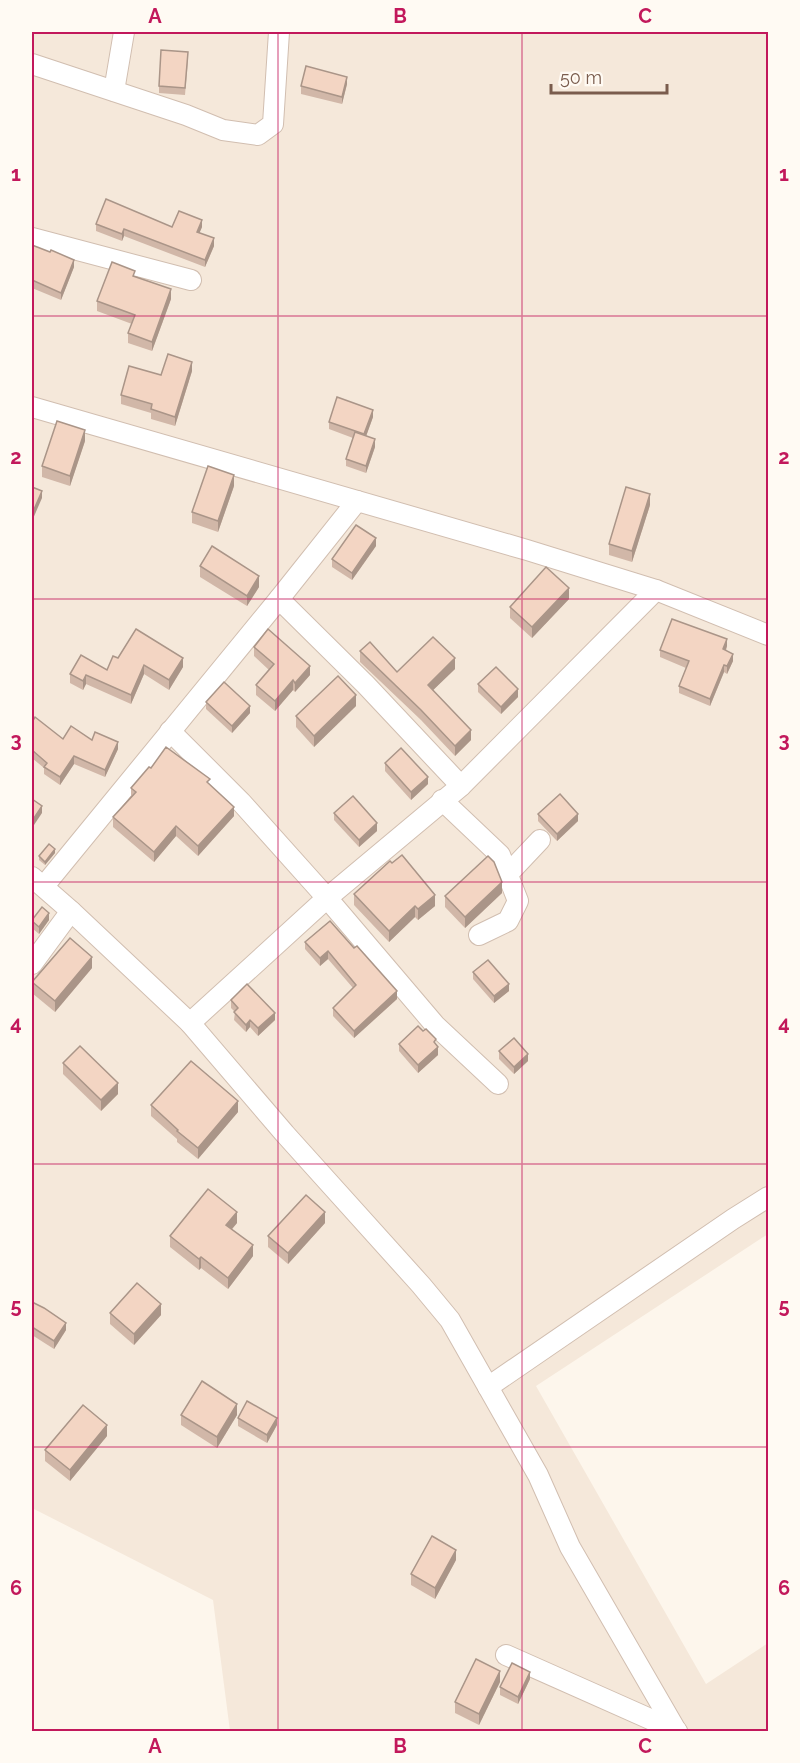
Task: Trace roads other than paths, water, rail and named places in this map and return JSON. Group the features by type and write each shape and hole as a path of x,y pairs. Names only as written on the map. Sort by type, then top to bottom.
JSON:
{"street":[{"path":"114,91 124,32"},
{"path":"32,64 186,115 223,130 258,135 273,124 279,32"},
{"path":"32,238 191,280"},
{"path":"32,407 656,590 768,634"},
{"path":"357,501 170,731 38,882 72,911 190,1023 450,1320 538,1475 570,1547 677,1731"},
{"path":"190,1023 327,898 461,786 656,590"},
{"path":"279,599 366,685 461,786"},
{"path":"170,731 241,802 327,898 435,1025 498,1084"},
{"path":"442,800 500,855 518,902 508,921 479,935"},
{"path":"507,875 540,840"},
{"path":"32,964 72,911"},
{"path":"488,1387 768,1197"},
{"path":"506,1655 677,1731"}]}
